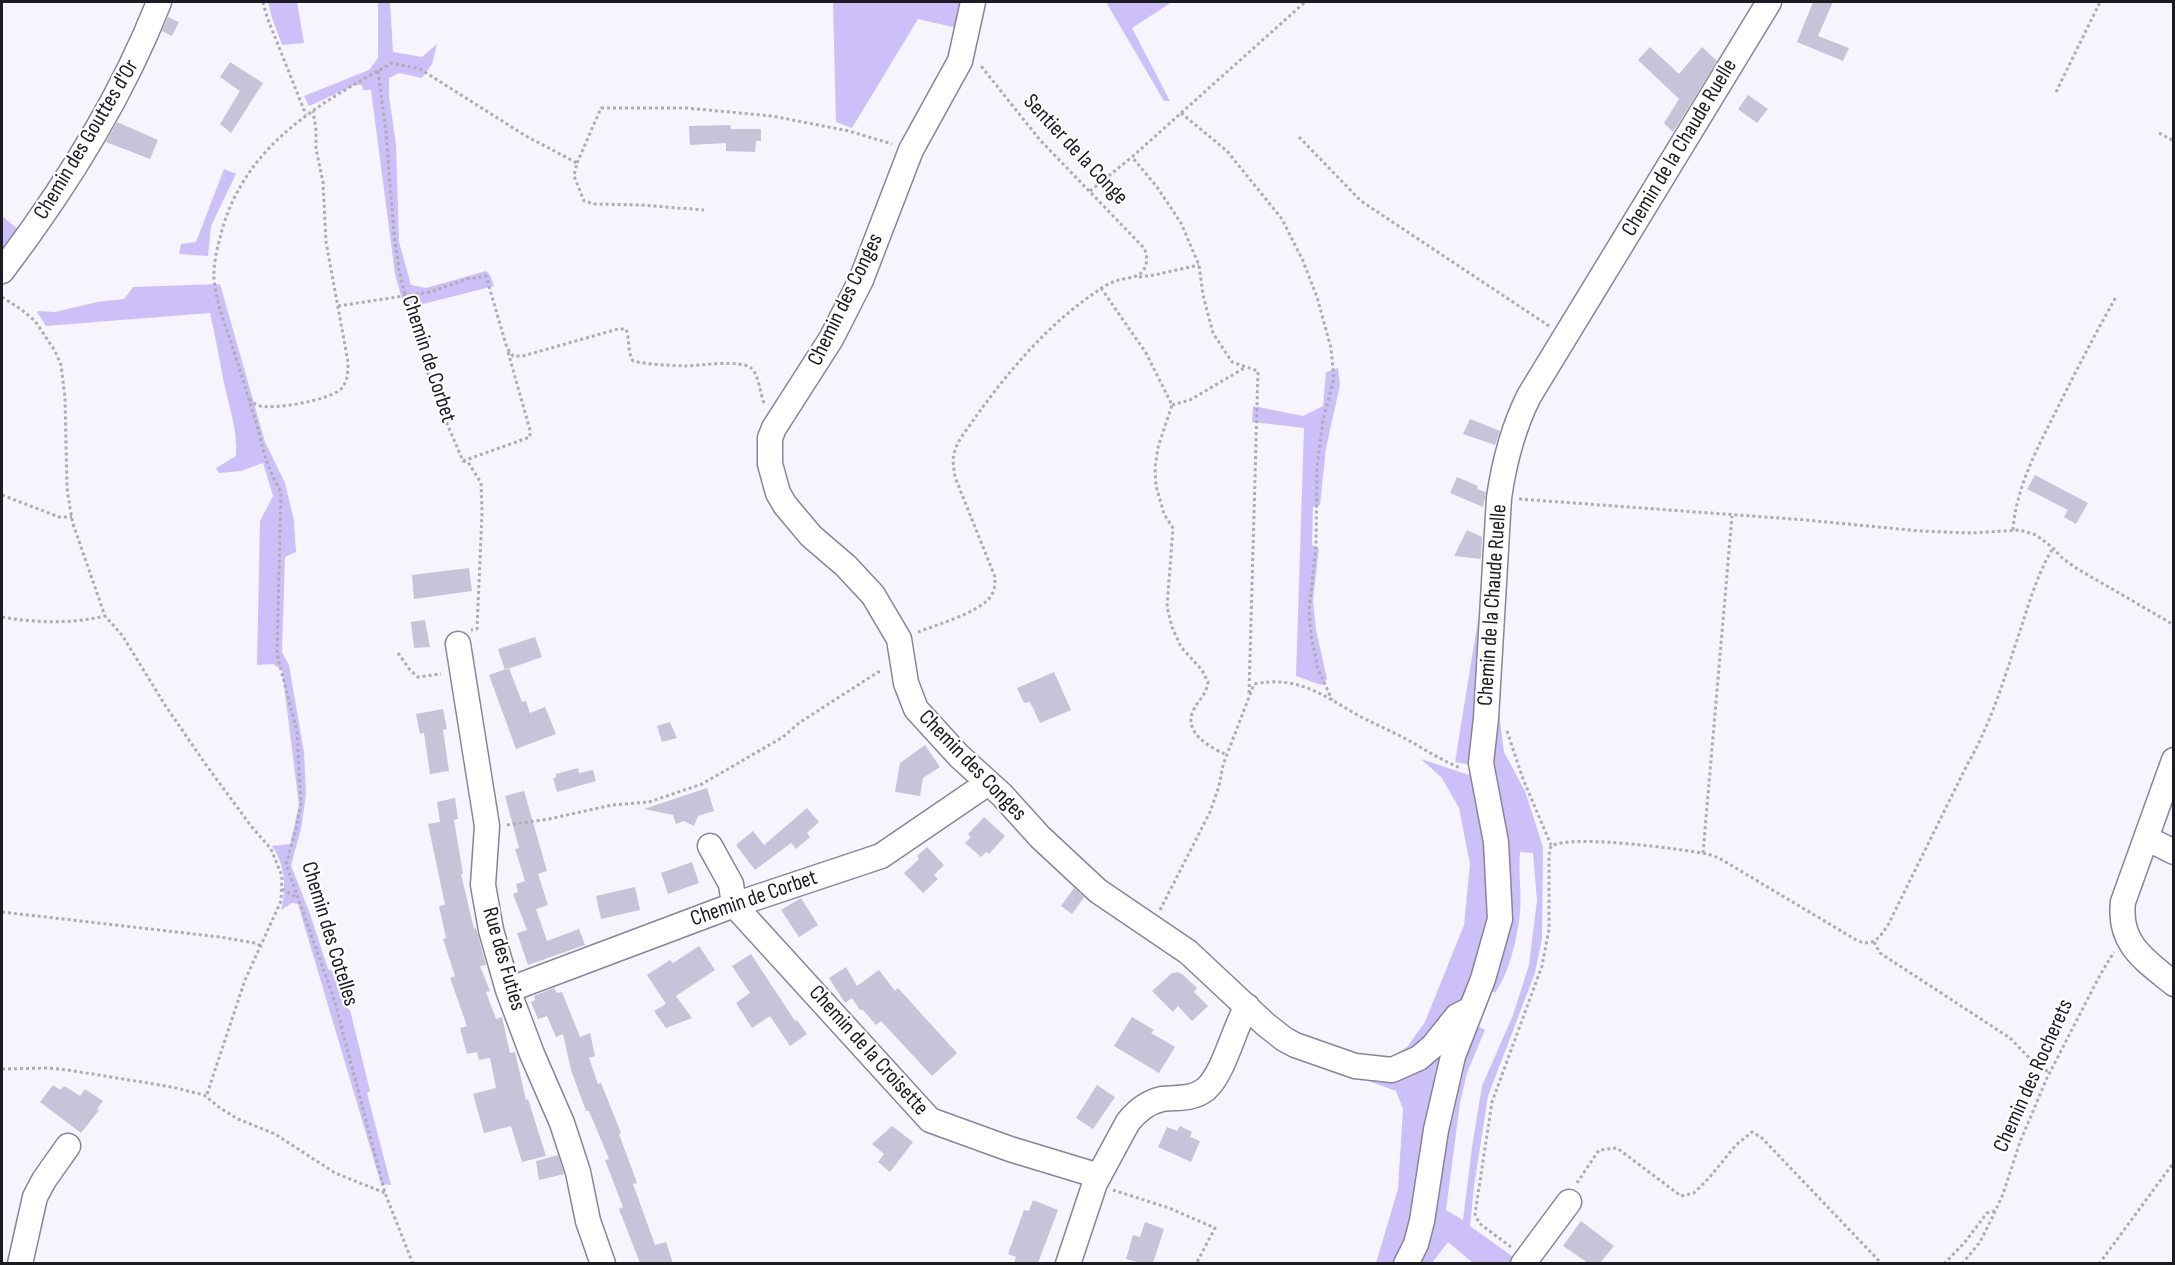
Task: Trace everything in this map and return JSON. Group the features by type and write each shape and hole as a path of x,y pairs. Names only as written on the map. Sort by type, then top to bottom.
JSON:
{"street":[{"name":"Chemin des Gouttes d'Or","path":"2,270 43,217 81,158 143,43 159,2"},
{"name":"Chemin des Conges","path":"973,2 965,46 911,150 871,256 849,303 809,375 776,422 770,438 769,451 772,477 778,493 785,505 812,536 846,566 873,595 899,639 906,683 916,709 959,756 1002,795 1040,837 1098,891 1188,952 1274,1031 1295,1045 1355,1066 1392,1070 1419,1058 1433,1046 1457,1016 1472,1009"},
{"name":"Chemin de la Chaude Ruelle","path":"1406,1263 1416,1244 1422,1221 1436,1130 1453,1056 1483,978 1500,919 1496,842 1481,763 1513,502 1502,474 1520,414 1769,2"},
{"name":"Rue des Futies","path":"463,647 487,826 483,885 491,930 508,990 532,1054 562,1123 578,1172 588,1221 603,1263"},
{"path":"2174,760 2123,902 2122,921 2127,938 2142,958 2174,984"},
{"name":"Chemin de Corbet","path":"508,990 734,905 881,856 988,783"},
{"path":"2146,838 2174,852"},
{"path":"710,846 731,884 734,905"},
{"name":"Chemin de la Croisette","path":"734,905 930,1120 1097,1180"},
{"path":"1068,1263 1097,1180 1128,1122 1134,1114 1150,1103 1189,1097 1208,1087 1217,1073 1247,1006"},
{"path":"20,1263 35,1197 68,1146"},
{"path":"1526,1259 1569,1202"}],"path":[{"path":"263,2 306,115"},
{"path":"1090,192 1305,2"},
{"path":"2056,92 2100,2"},
{"name":"Sentier de la Conge","path":"965,46 1040,140 1144,248 1147,263 1137,276"},
{"path":"378,71 392,63 420,69 526,136 577,163"},
{"name":"Chemin des Cotelles","path":"378,71 306,115 279,138 252,167 225,223 214,269 216,295 262,451 282,499 277,654 297,732 301,803 297,830 286,864 335,1002 385,1193 413,1263"},
{"name":"Chemin de Corbet","path":"378,71 386,132 394,234 399,270 412,324 436,398 463,461 468,462 481,483 482,513 477,629 463,647"},
{"path":"704,210 595,204 584,201 574,176 577,163 601,108 686,108 794,119 849,131 911,150"},
{"path":"248,398 257,405 269,407 324,398 340,390 348,374 326,242 323,182 316,148 313,110"},
{"path":"1181,113 1227,151 1282,219 1310,279 1331,348 1334,379 1323,420 1317,467 1316,545 1309,610 1318,669 1332,700"},
{"path":"2159,134 2174,141"},
{"path":"1299,137 1361,201 1565,337"},
{"path":"1132,157 1157,186 1180,223 1199,265 1203,295 1213,333 1232,362 1257,371 1249,693"},
{"path":"899,639 974,609 990,599 994,592 996,577 955,477 953,463 954,452 960,439 1003,379 1052,328 1083,300 1101,288 1121,279 1154,275 1199,265"},
{"path":"338,306 430,292 467,279 486,276 491,287 530,437 463,461"},
{"path":"1101,288 1146,353 1172,405 1158,447 1155,468 1156,486 1164,514 1173,528 1167,608 1181,647 1202,670 1208,682 1202,700 1192,712 1192,727 1201,740 1227,755"},
{"path":"2,297 35,321 55,351 61,365 65,397 67,488 72,517 105,616 122,635 165,705 204,762 251,826 271,849 282,876"},
{"path":"2013,531 2014,511 2040,441 2116,297"},
{"path":"507,348 513,356 523,356 618,329 626,330 629,338 629,353 633,361 687,366 748,365 753,370 764,402 776,422"},
{"path":"1172,405 1190,400 1246,367"},
{"path":"2,495 59,517 72,517"},
{"path":"1513,502 1806,520 1920,531 1971,533 2020,530 2036,534 2061,558 2076,568 2174,625"},
{"path":"1704,853 1732,516"},
{"path":"1551,846 1559,842 1608,842 1704,853 1719,858 1858,940 1866,944 1874,942 1888,925 1983,737 2028,605 2053,548"},
{"path":"2,617 65,622 105,616"},
{"path":"398,653 418,677 443,674 463,647"},
{"path":"487,826 549,819 612,805 649,801 702,784 783,737 799,723 879,672 904,670"},
{"path":"1151,928 1210,812 1227,755 1254,684 1266,681 1296,683 1314,689 1435,757 1461,769 1482,772"},
{"path":"1506,726 1508,737 1551,846 1549,930 1542,966 1492,1102 1475,1214 1479,1223 1526,1259"},
{"path":"206,1097 245,980 277,912 286,864"},
{"path":"282,888 297,898"},
{"path":"2,912 220,937 261,946"},
{"name":"Chemin des Rocherets","path":"1962,1263 1980,1242 1995,1211 2020,1142 2050,1072 2100,975 2119,944 2127,938"},
{"path":"1874,942 1880,953 2010,1038 2039,1068 2050,1072"},
{"path":"2,1069 68,1070 172,1087 206,1097 238,1119 275,1134 335,1173 385,1193"},
{"path":"1569,1202 1577,1183 1599,1150 1617,1148 1681,1196 1694,1193 1736,1145 1752,1132 1761,1137 1882,1263"},
{"path":"2099,1263 2174,1162"},
{"path":"1097,1180 1133,1198 1169,1209 1215,1228 1196,1263"},
{"path":"1944,1263 1965,1242 1987,1213 1995,1211"}],"shaded area":[{"path":"268,2 297,2 304,43 282,45"},
{"path":"378,2 390,2 393,52 422,57 437,44 432,64 422,78 399,73 389,78 396,145 399,242 411,285 426,288 486,271 494,286 404,307 395,274 371,90 363,90 362,85 355,85 309,106 304,96 369,70 378,58"},
{"path":"833,2 966,2 961,29 918,19 852,128 836,122"},
{"path":"1106,2 1172,2 1132,28 1170,101 1164,101"},
{"path":"224,169 236,174 211,226 208,256 179,254 181,244 196,242"},
{"path":"2,216 23,233 2,260"},
{"path":"220,284 265,442 285,483 294,521 296,552 285,557 282,652 289,665 304,752 306,794 301,829 291,865 328,969 338,974 347,1008 350,1010 370,1091 367,1093 391,1185 381,1184 298,904 292,903 281,910 284,877 280,861 272,846 290,844 299,805 282,670 273,664 257,665 260,521 273,496 263,463 241,471 219,473 216,468 236,456 236,446 234,426 210,313 46,326 37,312 55,312 97,302 124,299 133,287"},
{"path":"1338,368 1340,385 1326,448 1320,505 1313,507 1312,545 1319,548 1313,600 1316,630 1327,679 1321,685 1296,676 1304,428 1252,422 1253,406 1303,416 1323,406 1326,372"},
{"path":"1478,620 1487,620 1471,765 1455,762"},
{"path":"1499,713 1504,752 1525,791 1543,847 1542,939 1535,973 1488,1096 1470,1226 1519,1261 1517,1263 1473,1263 1448,1242 1432,1263 1410,1264 1457,1066 1475,1025 1485,1030 1467,1073 1460,1103 1446,1210 1463,1220 1482,1086 1513,1015 1529,965 1537,900 1533,853 1520,852 1520,905 1515,944 1505,975 1495,993 1488,987 1489,770 1496,717"},
{"path":"1421,759 1475,777 1485,818 1493,913 1486,944 1462,1001 1422,1047 1389,1058 1407,1047 1425,1022 1464,925 1470,864 1459,808 1442,778"},
{"path":"1450,1027 1412,1223 1395,1263 1376,1263 1398,1189 1403,1109 1396,1091 1352,1075 1383,1077"}],"building":[{"path":"1813,2 1833,2 1818,36 1849,48 1843,61 1797,42"},
{"path":"168,17 179,22 172,36 162,31"},
{"path":"1650,47 1679,74 1702,47 1717,61 1673,132 1664,123 1679,99 1638,60"},
{"path":"230,62 263,83 231,133 220,124 240,91 220,77"},
{"path":"1748,95 1768,109 1757,123 1738,109"},
{"path":"117,122 158,140 150,159 106,142"},
{"path":"730,125 731,129 761,129 761,141 756,141 755,152 726,151 726,143 690,145 689,126"},
{"path":"1470,419 1500,431 1495,445 1463,434"},
{"path":"2035,475 2088,503 2076,524 2064,517 2068,510 2027,489"},
{"path":"1457,477 1486,492 1483,507 1450,493"},
{"path":"1467,530 1482,537 1481,559 1454,556"},
{"path":"469,568 472,591 414,599 412,575"},
{"path":"425,620 430,647 414,648 411,622"},
{"path":"535,637 542,657 505,670 498,649"},
{"path":"509,668 522,702 526,701 530,713 545,707 556,734 516,749 489,675"},
{"path":"1054,672 1071,710 1040,723 1030,702 1024,703 1017,688"},
{"path":"443,709 447,729 443,730 449,771 430,774 424,733 420,734 416,714"},
{"path":"670,722 677,738 662,742 657,726"},
{"path":"925,745 940,767 923,778 920,796 895,792 900,763"},
{"path":"578,768 579,773 593,770 596,781 557,792 553,778 556,778 556,774"},
{"path":"707,788 714,811 698,816 694,826 684,821 676,824 673,815 644,809"},
{"path":"524,791 547,871 538,874 548,905 536,909 547,941 579,929 585,945 528,965 517,933 527,930 513,894 518,892 516,884 525,881 515,849 519,848 505,796"},
{"path":"455,798 458,819 454,820 463,874 461,874 474,929 476,928 486,965 480,966 490,991 486,992 496,1019 502,1017 510,1053 515,1052 526,1100 528,1099 546,1156 522,1162 511,1126 484,1133 473,1094 496,1088 490,1058 479,1060 477,1052 467,1054 460,1028 467,1026 450,978 455,976 443,939 446,938 439,906 445,905 428,824 440,822 437,802"},
{"path":"807,808 819,822 807,833 810,837 796,849 791,843 755,870 736,845 753,831 764,845"},
{"path":"984,817 1005,836 989,854 986,852 981,857 965,843 971,837 968,834"},
{"path":"927,847 944,865 934,875 938,879 923,893 904,873 919,859 917,856"},
{"path":"692,862 699,883 668,894 661,873"},
{"path":"635,887 640,910 601,919 596,896"},
{"path":"1074,888 1084,897 1072,914 1061,906"},
{"path":"801,898 818,925 799,937 781,910"},
{"path":"699,946 715,970 676,996 692,1018 666,1028 654,1011 666,1004 647,975 670,960 673,963"},
{"path":"751,954 795,1021 797,1020 807,1034 790,1046 770,1016 752,1028 736,1003 750,993 732,966"},
{"path":"846,967 857,986 879,970 895,991 898,988 957,1053 932,1076 881,1021 876,1025 863,1010 860,1010 852,998 845,1003 829,978"},
{"path":"1177,972 1197,988 1194,992 1208,1006 1192,1021 1178,1006 1173,1012 1152,991 1172,973"},
{"path":"554,988 557,993 562,992 580,1037 590,1033 595,1056 589,1058 598,1084 601,1083 621,1133 619,1134 637,1183 633,1184 655,1245 666,1242 673,1263 640,1263 619,1209 623,1207 605,1160 609,1159 589,1111 586,1111 571,1070 563,1034 556,1037 547,1016 538,1019 531,1002 535,1000 534,996"},
{"path":"1132,1017 1154,1030 1151,1033 1175,1047 1159,1073 1114,1046"},
{"path":"53,1085 60,1090 64,1086 80,1096 85,1089 103,1101 97,1109 99,1110 81,1133 40,1102"},
{"path":"1097,1085 1115,1097 1093,1129 1076,1118"},
{"path":"892,1126 913,1142 890,1172 878,1162 884,1154 872,1144"},
{"path":"1180,1126 1192,1132 1190,1137 1200,1141 1191,1162 1158,1147 1167,1127 1177,1131"},
{"path":"558,1155 564,1174 539,1180 536,1161"},
{"path":"1033,1200 1058,1210 1038,1263 1014,1263 1016,1257 1008,1254 1024,1210 1029,1211"},
{"path":"1581,1221 1614,1246 1600,1263 1588,1263 1563,1246"},
{"path":"1145,1222 1164,1229 1153,1263 1140,1263 1126,1259 1133,1235 1140,1237"}]}
